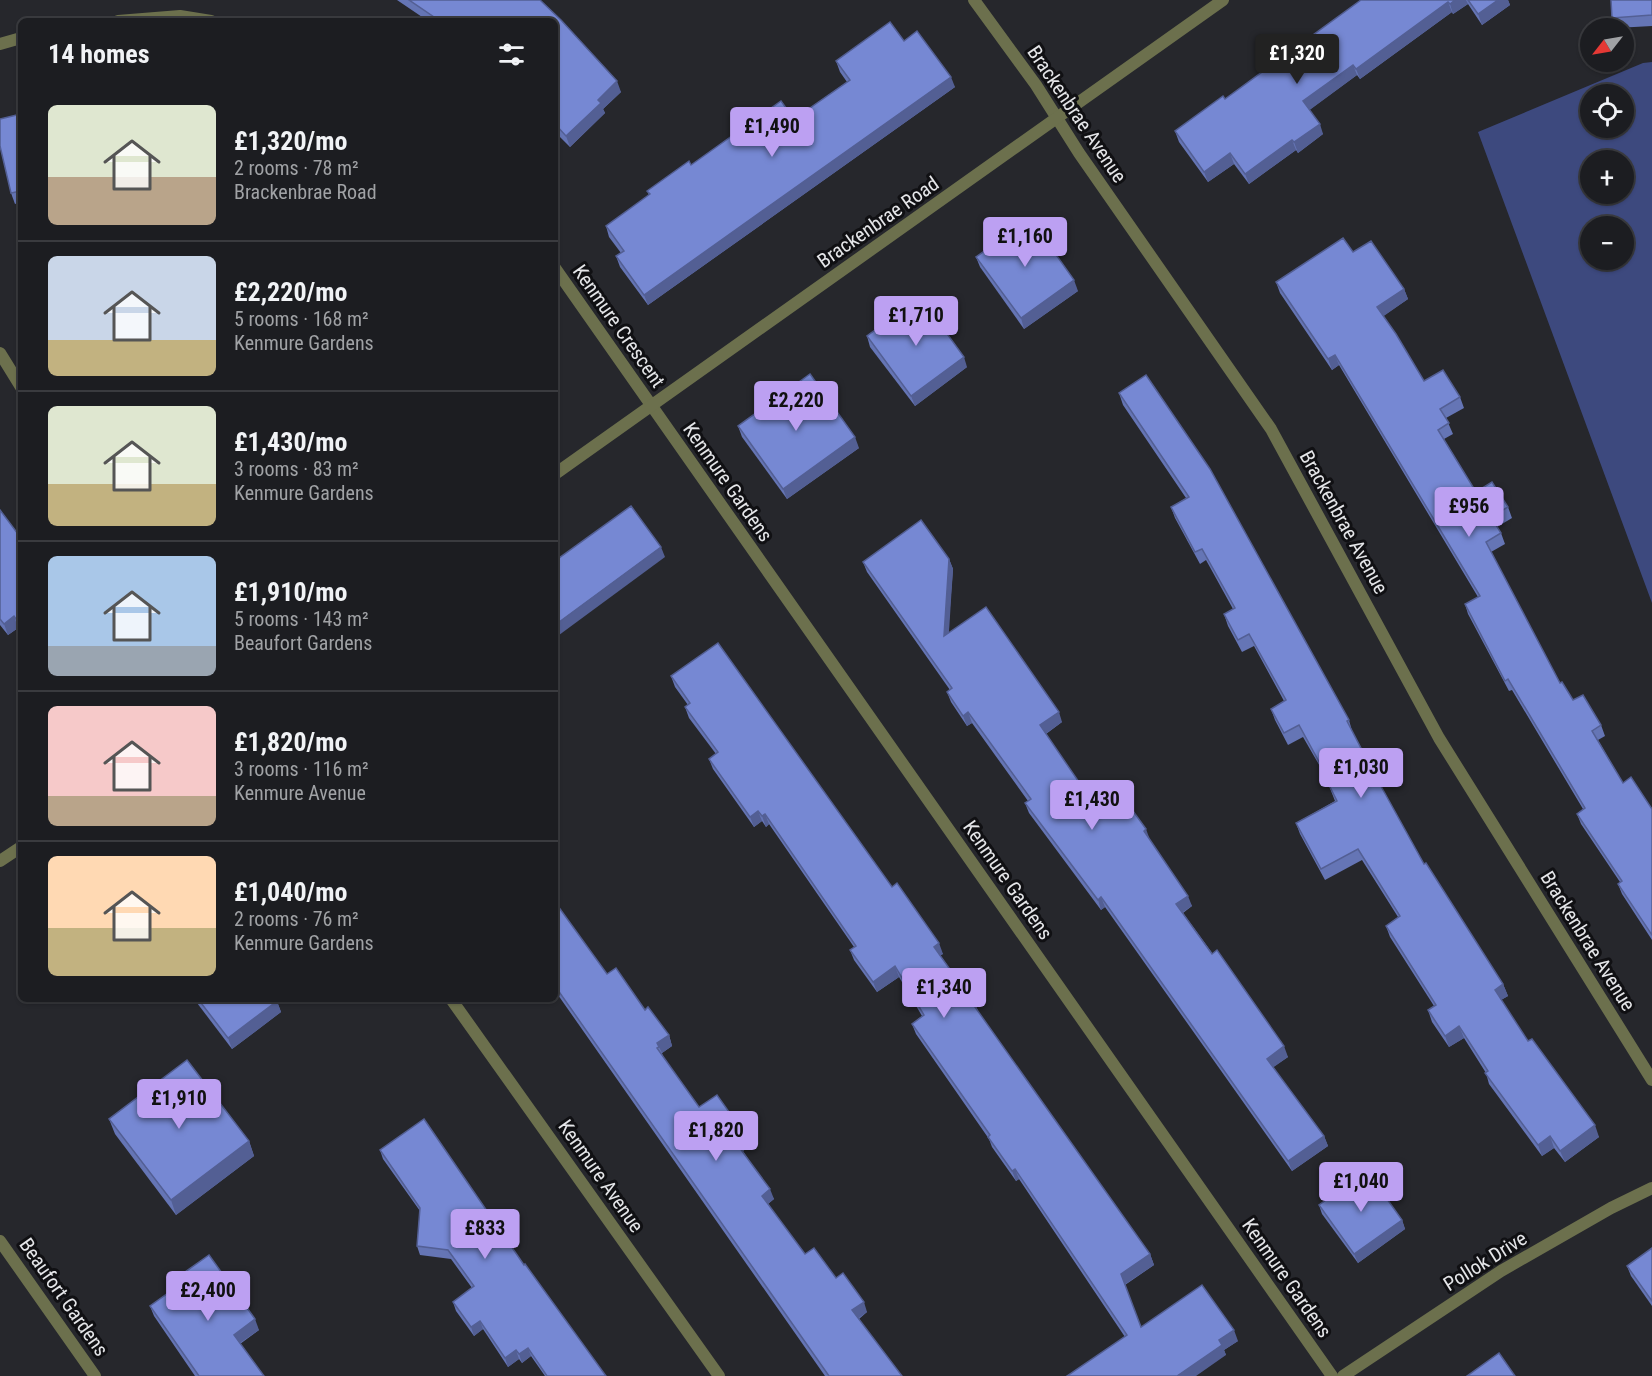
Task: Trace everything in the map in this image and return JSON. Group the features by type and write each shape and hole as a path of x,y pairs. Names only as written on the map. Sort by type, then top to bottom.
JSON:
{"street":[{"name":"Brackenbrae Avenue","path":"975,0 1036,85 1271,429 1440,738 1652,1080"},
{"name":"Brackenbrae Road","path":"558,472 1223,0"},
{"path":"149,18 180,15 196,18"},
{"path":"0,44 18,39"},
{"name":"Kenmure Crescent","path":"558,272 651,406"},
{"path":"0,353 18,382"},
{"name":"Kenmure Gardens","path":"651,406 1332,1376"},
{"path":"0,861 18,849"},
{"name":"Kenmure Avenue","path":"453,1002 719,1376"},
{"name":"Pollok Drive","path":"1343,1376 1502,1271 1611,1208 1652,1188"},
{"name":"Beaufort Gardens","path":"0,1241 95,1376"}],"shaded area":[{"path":"1652,62 1652,603 1478,132 1580,89 1580,138 1634,138 1634,84 1593,84 1621,72 1634,72 1634,67"}],"building":[{"path":"409,0 540,0 561,20 617,81 598,100 601,103 566,136 558,127 558,18 436,18"},
{"path":"1361,0 1455,0 1450,4 1448,2 1356,69 1353,65 1303,101 1320,124 1294,142 1292,140 1245,174 1230,153 1204,172 1175,131 1223,96 1225,99"},
{"path":"1468,0 1498,0 1478,14"},
{"path":"1611,0 1652,0 1652,15 1612,18"},
{"path":"890,22 904,41 917,31 951,77 644,295 616,256 624,251 606,226 650,194 647,191 689,161 691,165 781,101 794,119 850,80 836,61"},
{"path":"18,115 18,192 11,193 0,146 0,119"},
{"path":"1030,218 1074,280 1021,318 976,257"},
{"path":"1343,238 1353,252 1371,241 1404,289 1377,307 1424,381 1443,370 1460,397 1440,409 1449,423 1438,430 1476,492 1492,482 1508,507 1491,517 1501,533 1486,542 1560,683 1562,682 1573,700 1583,695 1601,725 1592,731 1623,783 1631,777 1652,809 1652,935 1618,884 1622,881 1577,814 1585,808 1508,679 1505,681 1465,604 1480,596 1335,355 1328,359 1276,282"},
{"path":"913,302 924,302 964,357 911,396 867,336"},
{"path":"810,374 855,437 783,489 738,426"},
{"path":"1146,375 1210,469 1349,720 1347,721 1377,779 1424,864 1426,863 1503,984 1495,990 1528,1041 1532,1039 1595,1125 1560,1151 1550,1136 1538,1145 1485,1073 1488,1071 1459,1026 1445,1036 1428,1010 1436,1005 1386,926 1400,916 1358,849 1321,869 1296,823 1337,801 1328,783 1330,782 1299,725 1284,733 1271,709 1286,700 1249,634 1238,640 1224,614 1235,608 1202,549 1195,552 1171,507 1189,497 1119,393"},
{"path":"631,506 661,547 558,623 558,559"},
{"path":"0,510 18,534 18,622 14,616 4,624 0,619"},
{"path":"921,520 949,559 944,636 986,607 1059,712 1040,725 1102,816 1125,800 1188,896 1176,904 1212,954 1217,950 1284,1046 1267,1059 1324,1136 1288,1161 1101,897 1098,900 1025,803 1031,799 968,712 963,716 947,692 952,688 863,562"},
{"path":"718,643 892,887 897,883 939,943 934,947 1150,1254 1121,1274 1141,1327 1202,1285 1234,1330 1219,1340 1222,1345 1177,1376 1067,1376 1127,1335 1015,1169 1012,1171 988,1137 990,1135 912,1024 924,1015 895,966 873,982 850,950 856,946 765,814 762,816 758,811 750,817 709,759 718,752 685,707 690,703 671,676"},
{"path":"558,906 607,974 616,968 645,1010 648,1007 669,1035 657,1043 659,1047 657,1048 699,1107 717,1095 746,1136 736,1143 770,1189 762,1196 805,1254 814,1248 836,1278 843,1273 864,1302 852,1310 902,1376 829,1376 558,990"},
{"path":"200,1002 276,1002 228,1038"},
{"path":"187,1060 249,1141 171,1200 109,1119"},
{"path":"424,1119 524,1265 606,1376 547,1376 528,1348 519,1354 516,1350 505,1358 480,1321 471,1327 453,1302 474,1286 448,1250 417,1246 420,1208 380,1150"},
{"path":"1365,1173 1368,1177 1370,1175 1402,1220 1354,1254 1319,1205"},
{"path":"1652,1248 1652,1301 1627,1266"},
{"path":"209,1255 255,1319 234,1335 264,1376 199,1376 150,1306 189,1278 185,1272"},
{"path":"1499,1353 1515,1376 1467,1376"}]}
